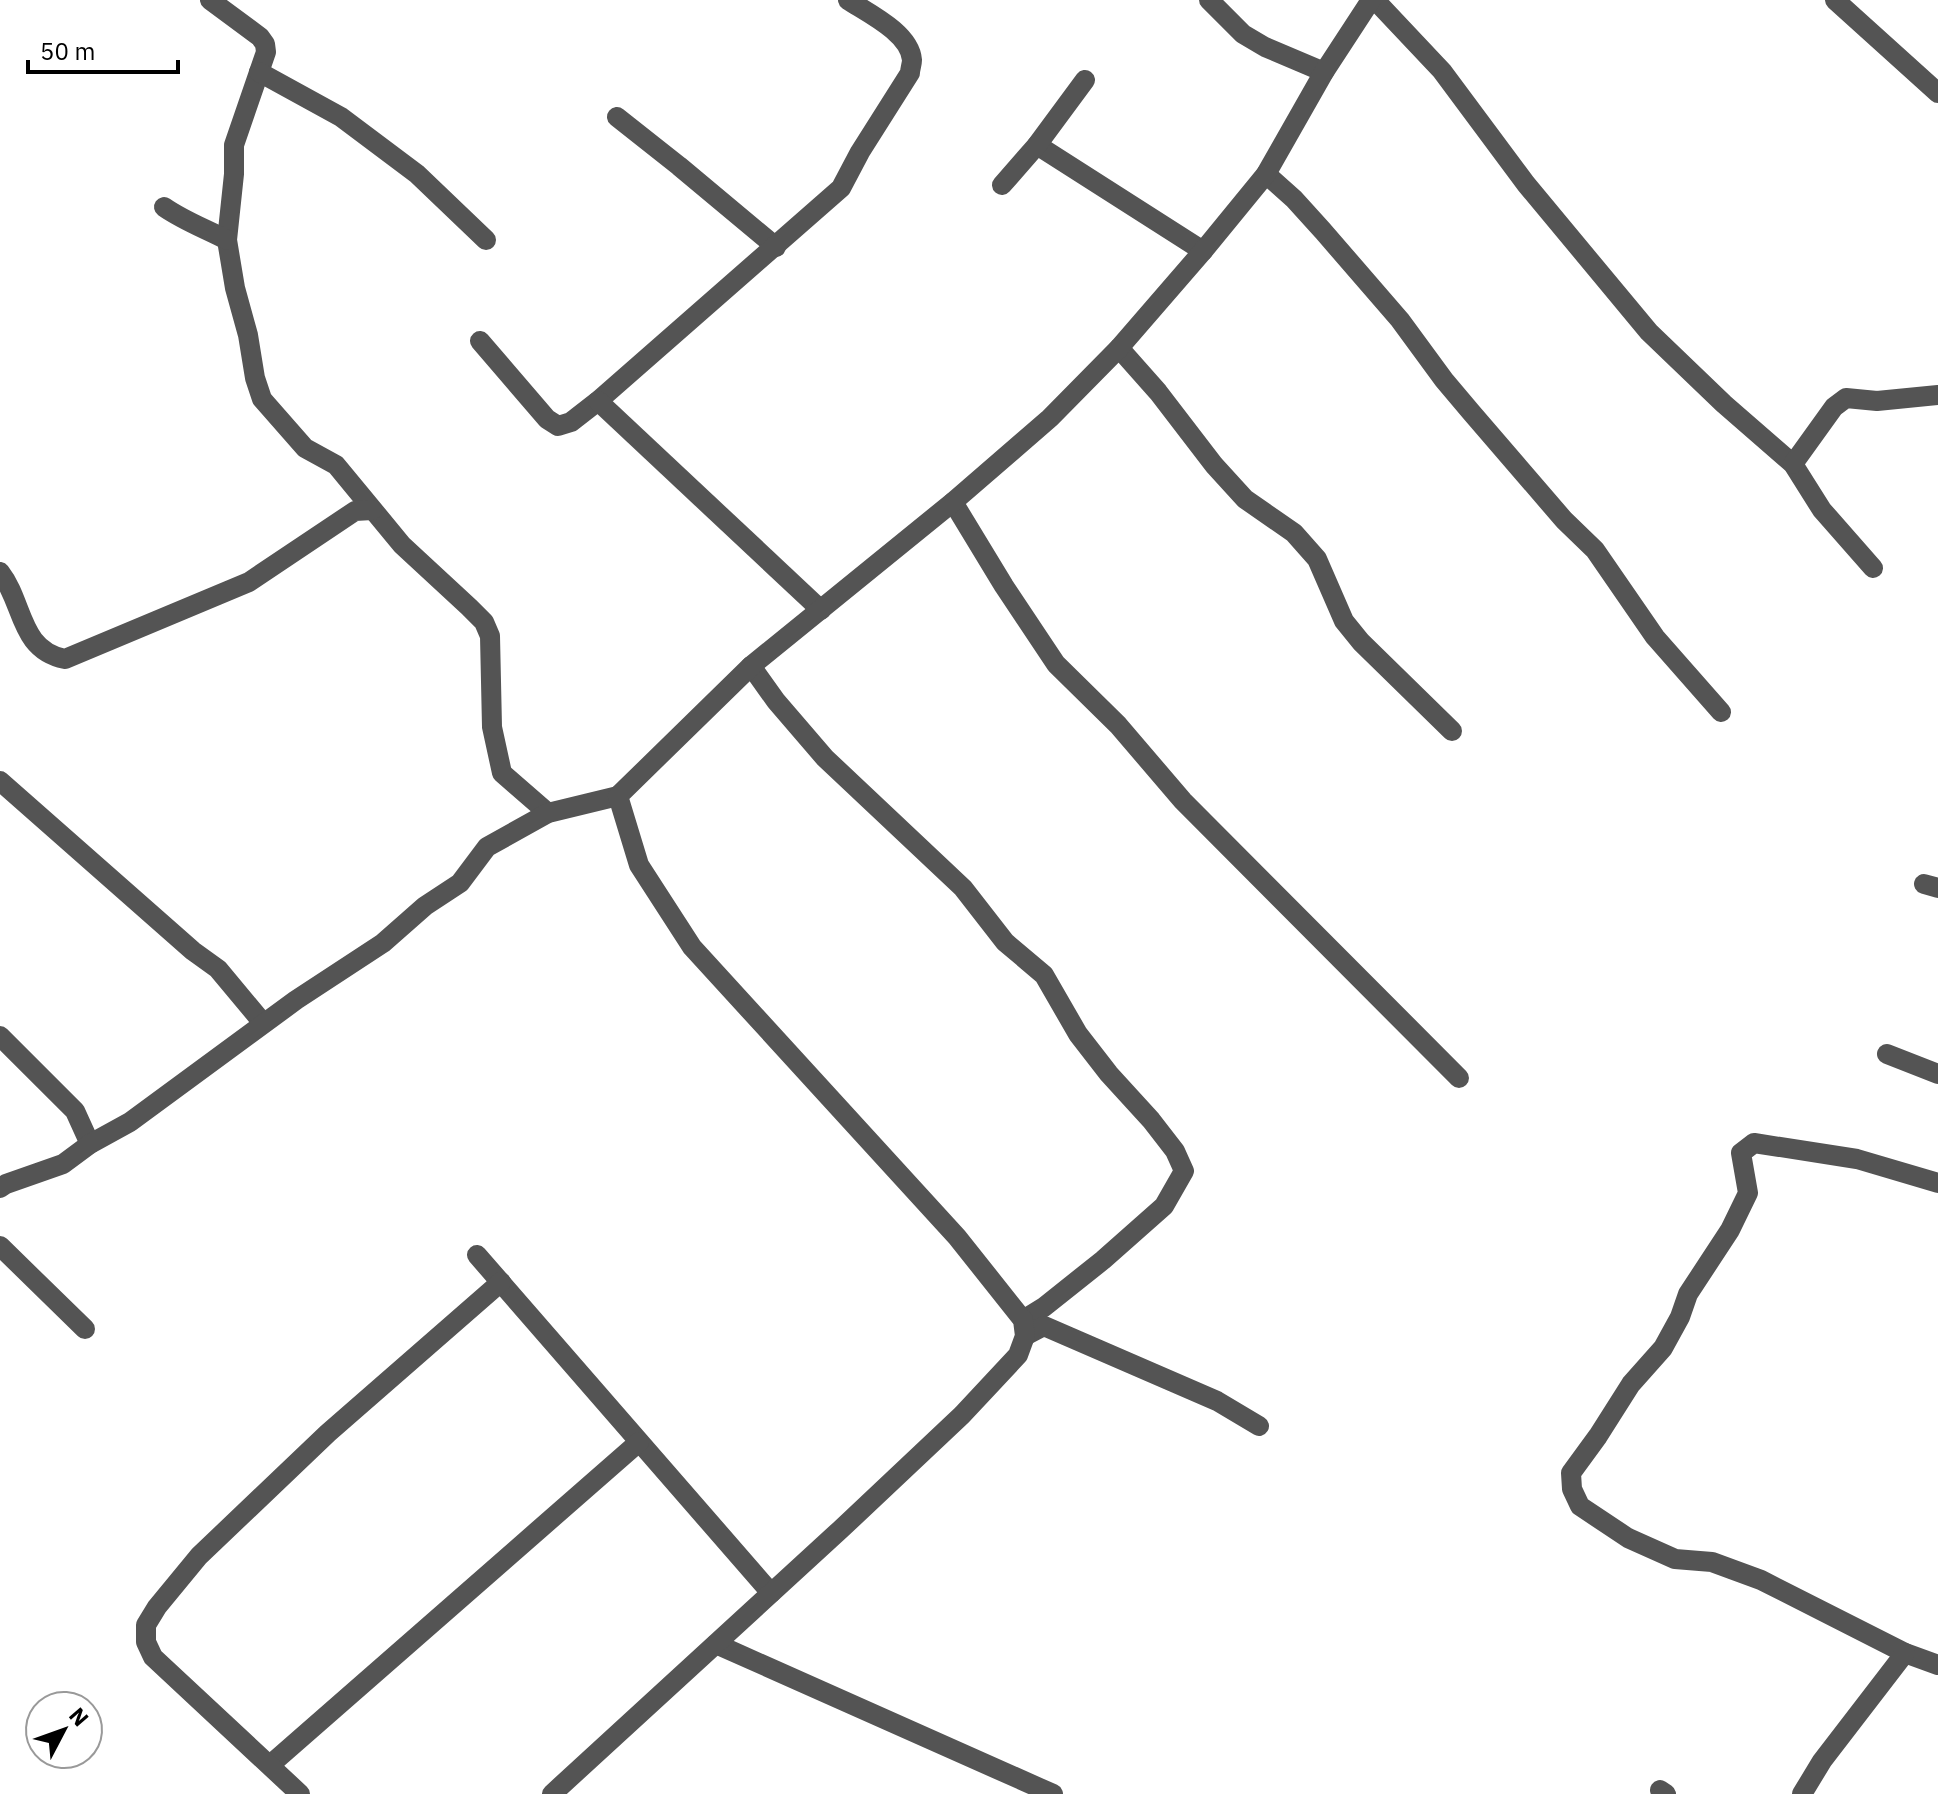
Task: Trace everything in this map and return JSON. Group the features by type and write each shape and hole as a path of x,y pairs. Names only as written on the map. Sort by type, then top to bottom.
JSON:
{"street":[{"path":"210,0 265,44 266,52 234,145 227,240 235,288 262,399 305,448 336,465 402,545 484,622 490,636 492,727 502,773 548,813"},
{"path":"480,341 547,419 558,426 571,422 841,188 910,73 912,60 908,47 897,33 848,0"},
{"path":"1209,0 1243,34 1265,47 1324,72"},
{"path":"2,1184 63,1164 90,1144 130,1122 263,1023 383,943 425,906 460,883 487,847 548,813 618,796 751,666 953,502 1050,418 1119,348 1266,174 1324,72 1373,0 1442,71 1526,184 1649,332 1793,464 1822,510 1873,568"},
{"path":"1835,0 1938,93"},
{"path":"259,72 341,117 417,174 486,240"},
{"path":"1002,185 1037,145 1085,80"},
{"path":"617,117 776,247"},
{"path":"1037,145 1203,251"},
{"path":"1266,174 1323,231 1400,320 1453,391 1564,520 1595,550 1655,637 1721,712"},
{"path":"164,207 180,219 227,240"},
{"path":"1119,348 1245,499 1294,533 1317,559 1344,621 1352,632 1452,731"},
{"path":"1793,464 1834,407 1846,398 1933,401"},
{"path":"598,401 821,610"},
{"path":"953,502 1056,664 1118,725 1183,801 1459,1078"},
{"path":"0,572 9,584 32,640 54,656 65,659 249,582 355,511 372,510"},
{"path":"552,1794 962,1415 1018,1355 1024,1328 1044,1307 1164,1206 1184,1171 1175,1151 1078,1034 1044,975 1005,942 963,888 825,758 776,701 751,666"},
{"path":"0,781 193,951 218,969 263,1023"},
{"path":"618,796 639,865 692,947 957,1237 1024,1328"},
{"path":"0,1036 75,1111 90,1144"},
{"path":"1887,1054 1938,1074"},
{"path":"1938,1183 1857,1159 1754,1143 1741,1153 1748,1193 1730,1230 1688,1294 1680,1317 1663,1348 1631,1384 1571,1473 1572,1489 1580,1506 1628,1538 1675,1559 1712,1562 1761,1580 1905,1653 1938,1665"},
{"path":"0,1246 85,1329"},
{"path":"477,1255 771,1593"},
{"path":"300,1794 153,1657 146,1642 146,1625 199,1556 233,1523 328,1433 501,1282"},
{"path":"1024,1328 1044,1326 1217,1401 1259,1426"},
{"path":"270,1765 639,1442"},
{"path":"716,1644 1053,1794"},
{"path":"1802,1794 1822,1761 1905,1653"}]}
